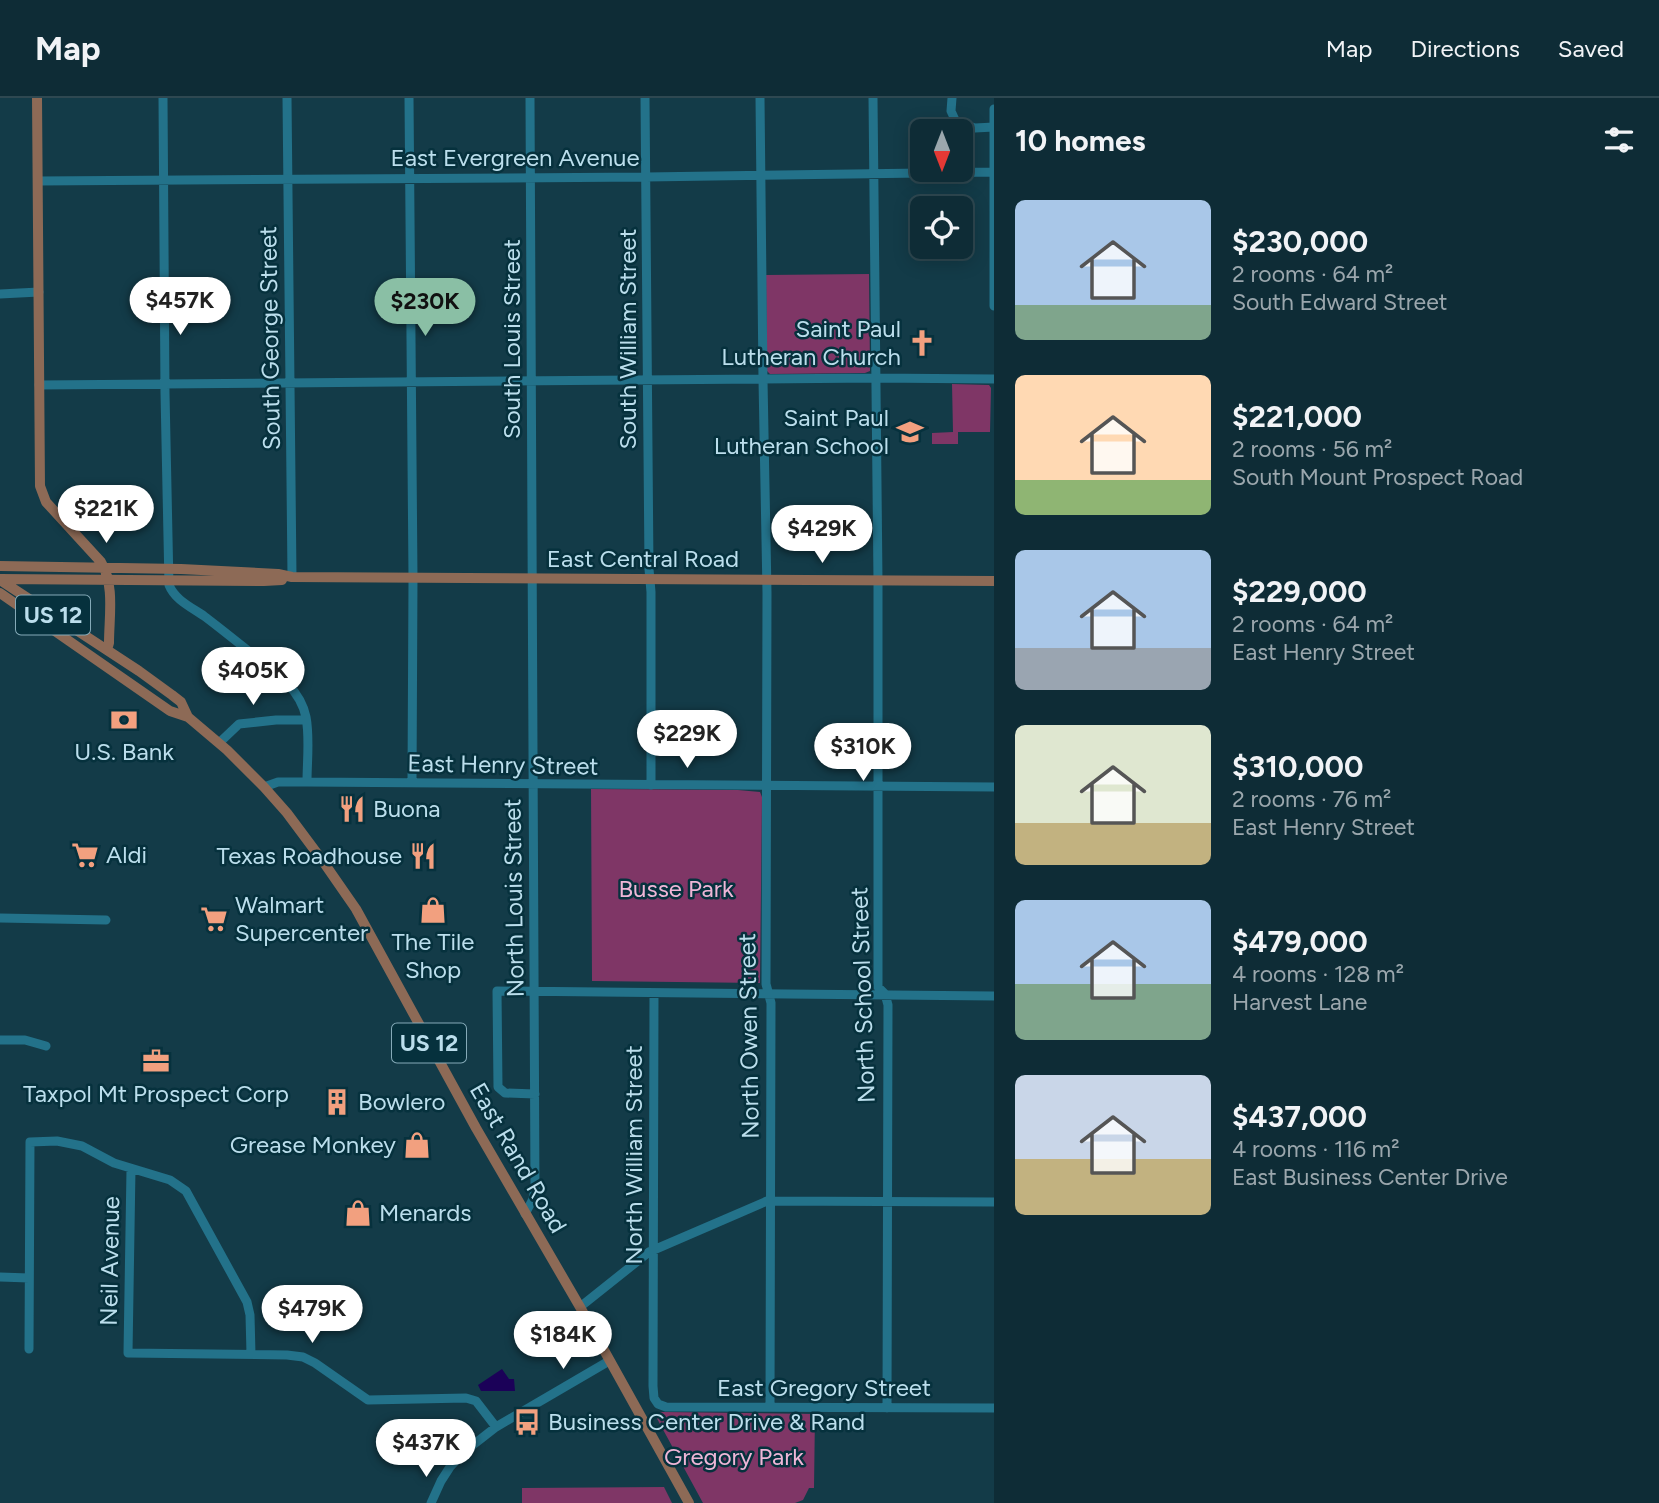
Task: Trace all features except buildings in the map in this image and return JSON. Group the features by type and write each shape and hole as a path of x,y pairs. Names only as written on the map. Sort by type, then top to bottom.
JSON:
{"main road":[{"path":"37,98 40,486 42,495 55,513 105,568 109,580 107,650"},
{"path":"74,568 81,557 82,541"},
{"name":"East Central Road","path":"0,566 105,568 167,575"},
{"name":"East Central Road","path":"0,579 109,580 167,575 278,574 292,577 994,581"},
{"name":"East Rand Road","path":"0,579 139,670 181,702 188,718"},
{"name":"East Rand Road","path":"0,593 170,711 188,718 219,743 287,813 356,909 476,1128 689,1503"}],"street":[{"path":"163,98 167,575 170,589 175,596 285,681 298,697 306,720 307,782"},
{"name":"South George Street","path":"287,98 292,577"},
{"path":"409,98 412,783"},
{"name":"South Louis Street","path":"530,98 533,579"},
{"name":"South William Street","path":"645,98 650,580"},
{"name":"North Owen Street","path":"761,98 766,580 766,984 771,1003 770,1407"},
{"name":"North School Street","path":"873,98 878,581 878,987 885,994 888,1005 887,1408"},
{"path":"952,98 951,111 956,122 975,128 994,127"},
{"path":"994,109 994,306"},
{"name":"East Evergreen Avenue","path":"37,181 994,173"},
{"path":"0,294 39,292"},
{"path":"39,385 994,379"},
{"name":"North Louis Street","path":"526,1214 535,1189 533,579"},
{"path":"650,580 651,785"},
{"path":"219,743 239,723 306,720"},
{"name":"East Henry Street","path":"264,787 278,782 307,782 994,787"},
{"path":"0,918 106,920"},
{"path":"535,1094 505,1093 498,1086 497,991 994,996"},
{"name":"North William Street","path":"654,993 653,1386 656,1401"},
{"path":"0,1040 25,1040 47,1046"},
{"path":"29,1349 30,1142 57,1141 82,1146 114,1163 170,1180 186,1191 247,1302 251,1354 303,1357 368,1400 466,1398 476,1401 496,1427"},
{"name":"Neil Avenue","path":"131,1168 128,1353 251,1354"},
{"path":"580,1307 653,1250 771,1200 994,1202"},
{"path":"0,1278 29,1278"},
{"path":"431,1503 441,1481 464,1451 496,1427 609,1361"},
{"name":"East Gregory Street","path":"656,1401 666,1406 994,1408"}],"green space":[{"path":"869,274 870,371 770,374 767,371 766,275"},
{"path":"952,384 989,385 990,432 958,432 958,444 932,444 932,433 953,432"},
{"name":"Busse Park","path":"591,789 760,792 760,983 592,981"},
{"name":"Gregory Park","path":"654,1413 815,1414 814,1488 809,1488 803,1500 795,1503 703,1503"},
{"path":"664,1487 672,1503 522,1503 522,1488"}],"shaded area":[{"path":"502,1369 509,1379 514,1379 515,1391 481,1391 478,1385"}],"place":[{"name":"Saint Paul Lutheran Church","path":"922,343"},
{"name":"Saint Paul Lutheran School","path":"910,432"},
{"name":"U.S. Bank","path":"124,720"},
{"name":"Buona","path":"352,809"},
{"name":"Aldi","path":"85,855"},
{"name":"Texas Roadhouse","path":"423,856"},
{"name":"The Tile Shop","path":"433,910"},
{"name":"Walmart Supercenter","path":"214,919"},
{"name":"Taxpol Mt Prospect Corp","path":"156,1061"},
{"name":"Bowlero","path":"337,1102"},
{"name":"Grease Monkey","path":"417,1145"},
{"name":"Menards","path":"358,1213"},
{"name":"Business Center Drive & Rand","path":"527,1422"}]}
